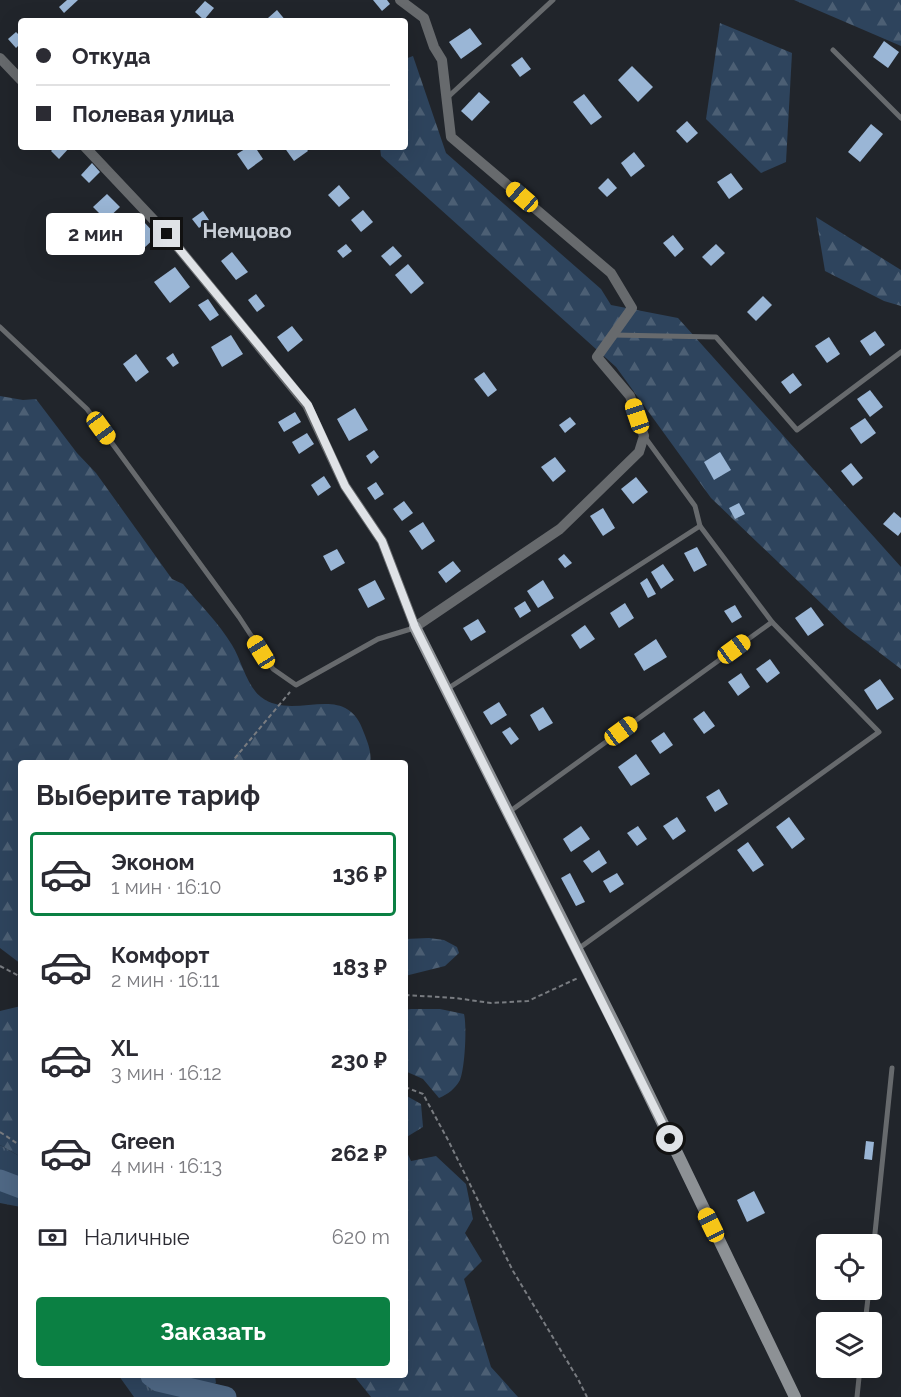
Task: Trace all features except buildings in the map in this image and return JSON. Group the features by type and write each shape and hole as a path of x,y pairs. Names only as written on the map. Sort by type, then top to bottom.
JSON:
{"street":[{"path":"400,0 424,18 434,47 442,60 451,137 611,273 632,309 597,357 630,396 644,436 639,452 560,529 415,627"},
{"path":"0,58 18,77"},
{"path":"88,150 167,234 308,405 345,486 382,541 415,627 589,973 795,1397"}],"lane":[{"path":"446,99 553,0"},
{"path":"833,50 901,118"},
{"path":"0,327 87,410 239,617 273,669 296,685 378,639 415,627"},
{"path":"613,335 716,337 797,430 901,352"},
{"path":"577,950 879,732 772,622 700,526 694,506 644,436"},
{"path":"446,689 700,526"},
{"path":"508,812 772,622"},
{"path":"875,1234 892,1068"},
{"path":"857,1397 859,1378"}],"path":[{"path":"233,760 296,685"},
{"path":"0,966 18,975"},
{"path":"408,995 491,1003 528,1001 589,973"},
{"path":"408,1088 423,1094 513,1271 587,1397"},
{"path":"0,1132 18,1144"}],"green space":[{"path":"794,0 901,0 901,46"},
{"path":"720,23 792,53 786,162 761,173 706,119"},
{"path":"413,56 446,153 601,289 611,305 678,318 901,567 901,669 847,628 711,498 616,367 381,156 380,150 408,150 408,58"},
{"path":"816,217 901,270 901,306 884,301 825,271"},
{"path":"0,396 23,400 36,399 77,453 96,473 172,579 183,584 221,629 236,651 252,686 261,697 274,704 289,706 332,704 345,708 356,717 364,733 370,760 18,760 18,962 0,948"},
{"path":"408,939 444,940 457,947 459,953 445,966 408,975"},
{"path":"18,1007 18,1155 0,1145 0,1011"},
{"path":"440,1009 464,1014 465,1047 462,1074 454,1089 439,1098 423,1079 408,1072 408,1010"},
{"path":"408,1097 421,1104 423,1127 408,1136"},
{"path":"0,1145 18,1155 18,1206 0,1203"},
{"path":"408,1154 411,1161 436,1156 466,1184 473,1219 465,1233 482,1261 464,1279 491,1367 518,1397 371,1397 356,1378 408,1378"},
{"path":"120,1378 141,1378 154,1383 178,1378 215,1378 216,1383 196,1393 193,1397 134,1397"}],"waterway":[{"path":"0,1180 18,1187"},
{"path":"154,1378 158,1381 226,1397"}],"district":[{"name":"Немцово","path":"247,231"}],"route":[{"path":"167,234 308,405 345,486 382,541 415,627 670,1139"}]}
